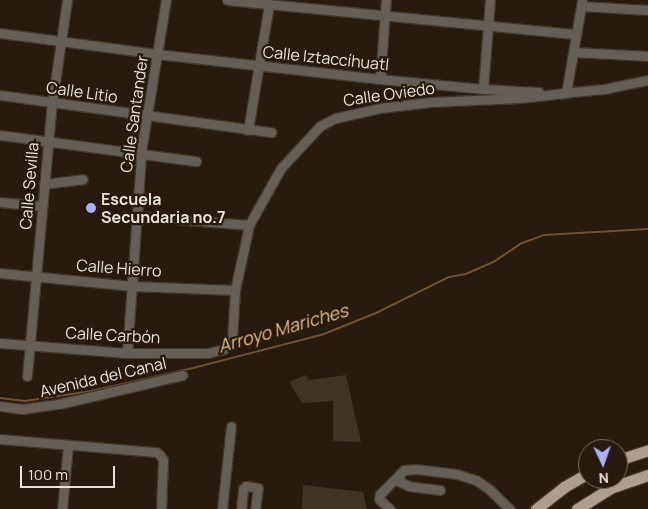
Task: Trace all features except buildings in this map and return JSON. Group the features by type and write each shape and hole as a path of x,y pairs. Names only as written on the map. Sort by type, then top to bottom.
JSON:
{"main road":[{"path":"628,457 648,450"},
{"path":"577,509 610,488 648,475"},
{"path":"536,509 564,487 578,479"}],"street":[{"name":"Calle Sevilla","path":"28,376 34,276 52,103 67,0"},
{"name":"Calle Santander","path":"127,353 141,154 166,0"},
{"path":"228,0 268,6 284,3 385,16 488,24 576,34"},
{"path":"380,79 386,0"},
{"path":"483,89 490,0"},
{"path":"566,93 581,3 648,10"},
{"path":"248,130 268,6"},
{"name":"Calle Iztaccíhuatl","path":"0,33 157,54 483,89 566,93 604,89 648,80"},
{"path":"574,52 648,56"},
{"name":"Calle Oviedo","path":"224,349 229,346 232,339 235,290 249,225 281,168 328,120 354,113 411,104 566,93"},
{"name":"Calle Litio","path":"0,96 271,132"},
{"path":"0,135 196,161"},
{"path":"44,184 83,179"},
{"path":"0,202 42,206"},
{"path":"138,216 249,225"},
{"name":"Calle Hierro","path":"0,273 132,286 235,290"},
{"name":"Calle Carbón","path":"0,343 127,353 208,353 224,349"},
{"name":"Avenida del Canal","path":"0,406 22,409 59,404 183,374"},
{"path":"222,509 231,426"},
{"path":"0,439 68,446 149,451 160,455 162,460 161,509"},
{"path":"62,509 68,446"},
{"path":"390,509 380,499 380,494 404,470 457,474 476,480 510,509"},
{"path":"399,475 400,482 409,486 440,490"},
{"path":"241,509 243,489 246,486 258,488 255,509"}],"waterway":[{"name":"Arroyo Mariches","path":"0,398 25,401 91,391 189,369 324,334 376,313 449,277 466,274 495,261 522,243 544,235 648,229"}],"place":[{"name":"Escuela Secundaria no.7","path":"91,208"}]}
